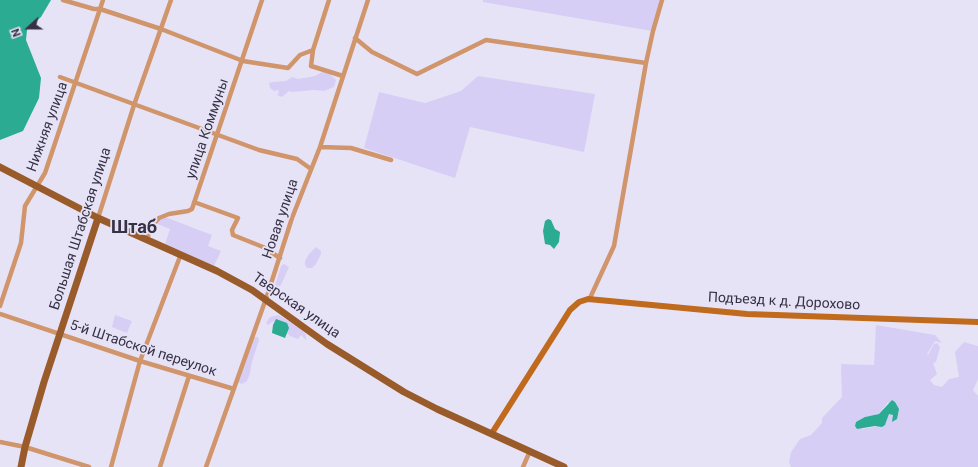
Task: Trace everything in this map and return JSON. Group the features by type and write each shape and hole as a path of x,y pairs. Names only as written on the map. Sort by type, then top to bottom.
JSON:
{"main road":[{"name":"Тверская улица","path":"0,167 98,218 216,271 266,299 311,333 400,389 437,409 564,467"},
{"name":"Большая Штабская улица","path":"21,467 25,447 98,218"}],"street":[{"path":"63,0 94,10 100,9 161,29 243,61 288,68 300,55 313,50"},
{"name":"Нижняя улица","path":"0,306 21,244 25,206 45,173 103,0"},
{"name":"Большая Штабская улица","path":"98,218 134,105 171,0"},
{"name":"улица Коммуны","path":"147,239 154,222 169,214 190,210 194,202 243,61 262,0"},
{"path":"329,0 313,50 311,66 343,76"},
{"name":"Новая улица","path":"206,467 320,147 368,0"},
{"path":"492,433 570,310 579,302 590,298 614,246 646,63 662,0"},
{"path":"355,38 372,52 417,74 486,40 646,63"},
{"path":"60,77 259,150 297,160 311,169"},
{"path":"320,147 351,148 391,160"},
{"path":"194,202 238,218 232,230 233,234 262,247 280,258"},
{"path":"111,467 140,361 181,254"},
{"name":"Подъезд к д. Дорохово","path":"590,298 716,312 978,322"},
{"name":"5-й Штабской переулок","path":"0,314 140,361 234,389"},
{"path":"160,467 189,376"},
{"path":"0,442 25,447 88,467"},
{"path":"523,467 530,451"}],"shaded area":[{"path":"0,0 51,0 41,17 27,30 26,40 41,78 39,98 23,131 0,140"},
{"path":"483,0 661,0 652,31 483,2"},
{"path":"322,72 330,74 336,80 334,87 324,91 289,91 282,97 277,95 279,93 278,90 274,91 270,88 269,83 272,82 286,81 292,77 298,79 315,76"},
{"path":"478,76 595,94 584,152 470,127 455,178 364,148 379,92 425,103 461,91"},
{"path":"165,217 212,235 208,246 221,251 214,266 165,244 170,229 155,223"},
{"path":"548,219 551,220 555,229 560,232 559,242 554,249 550,245 545,244 543,231 545,221"},
{"path":"316,247 321,251 321,254 316,264 312,268 307,268 305,261"},
{"path":"284,264 289,267 281,285 278,287 275,286 281,266"},
{"path":"115,315 132,321 127,333 112,327"},
{"path":"279,315 302,330 306,335 306,340 301,335 298,339 290,336 274,321 268,325 266,323 270,317"},
{"path":"276,319 287,323 289,328 285,338 272,333 273,325"},
{"path":"876,325 935,335 942,343 935,341 927,354 928,355 934,344 937,343 940,347 936,362 933,363 937,374 930,380 934,385 942,387 949,379 959,377 955,352 964,342 978,346 978,379 973,390 978,396 978,467 791,467 789,462 791,452 800,439 811,435 822,423 822,418 842,397 841,364 874,365","holes":["888,402 897,419 893,414 889,414 885,425 862,429 865,417 879,414"]},
{"path":"254,337 258,337 259,340 247,381 242,384 238,382"},
{"path":"892,400 899,409 897,419 892,422 893,415 889,414 885,425 882,427 875,426 857,429 855,426 856,422 865,417 879,414"}],"district":[{"name":"Штаб","path":"134,228"}]}
